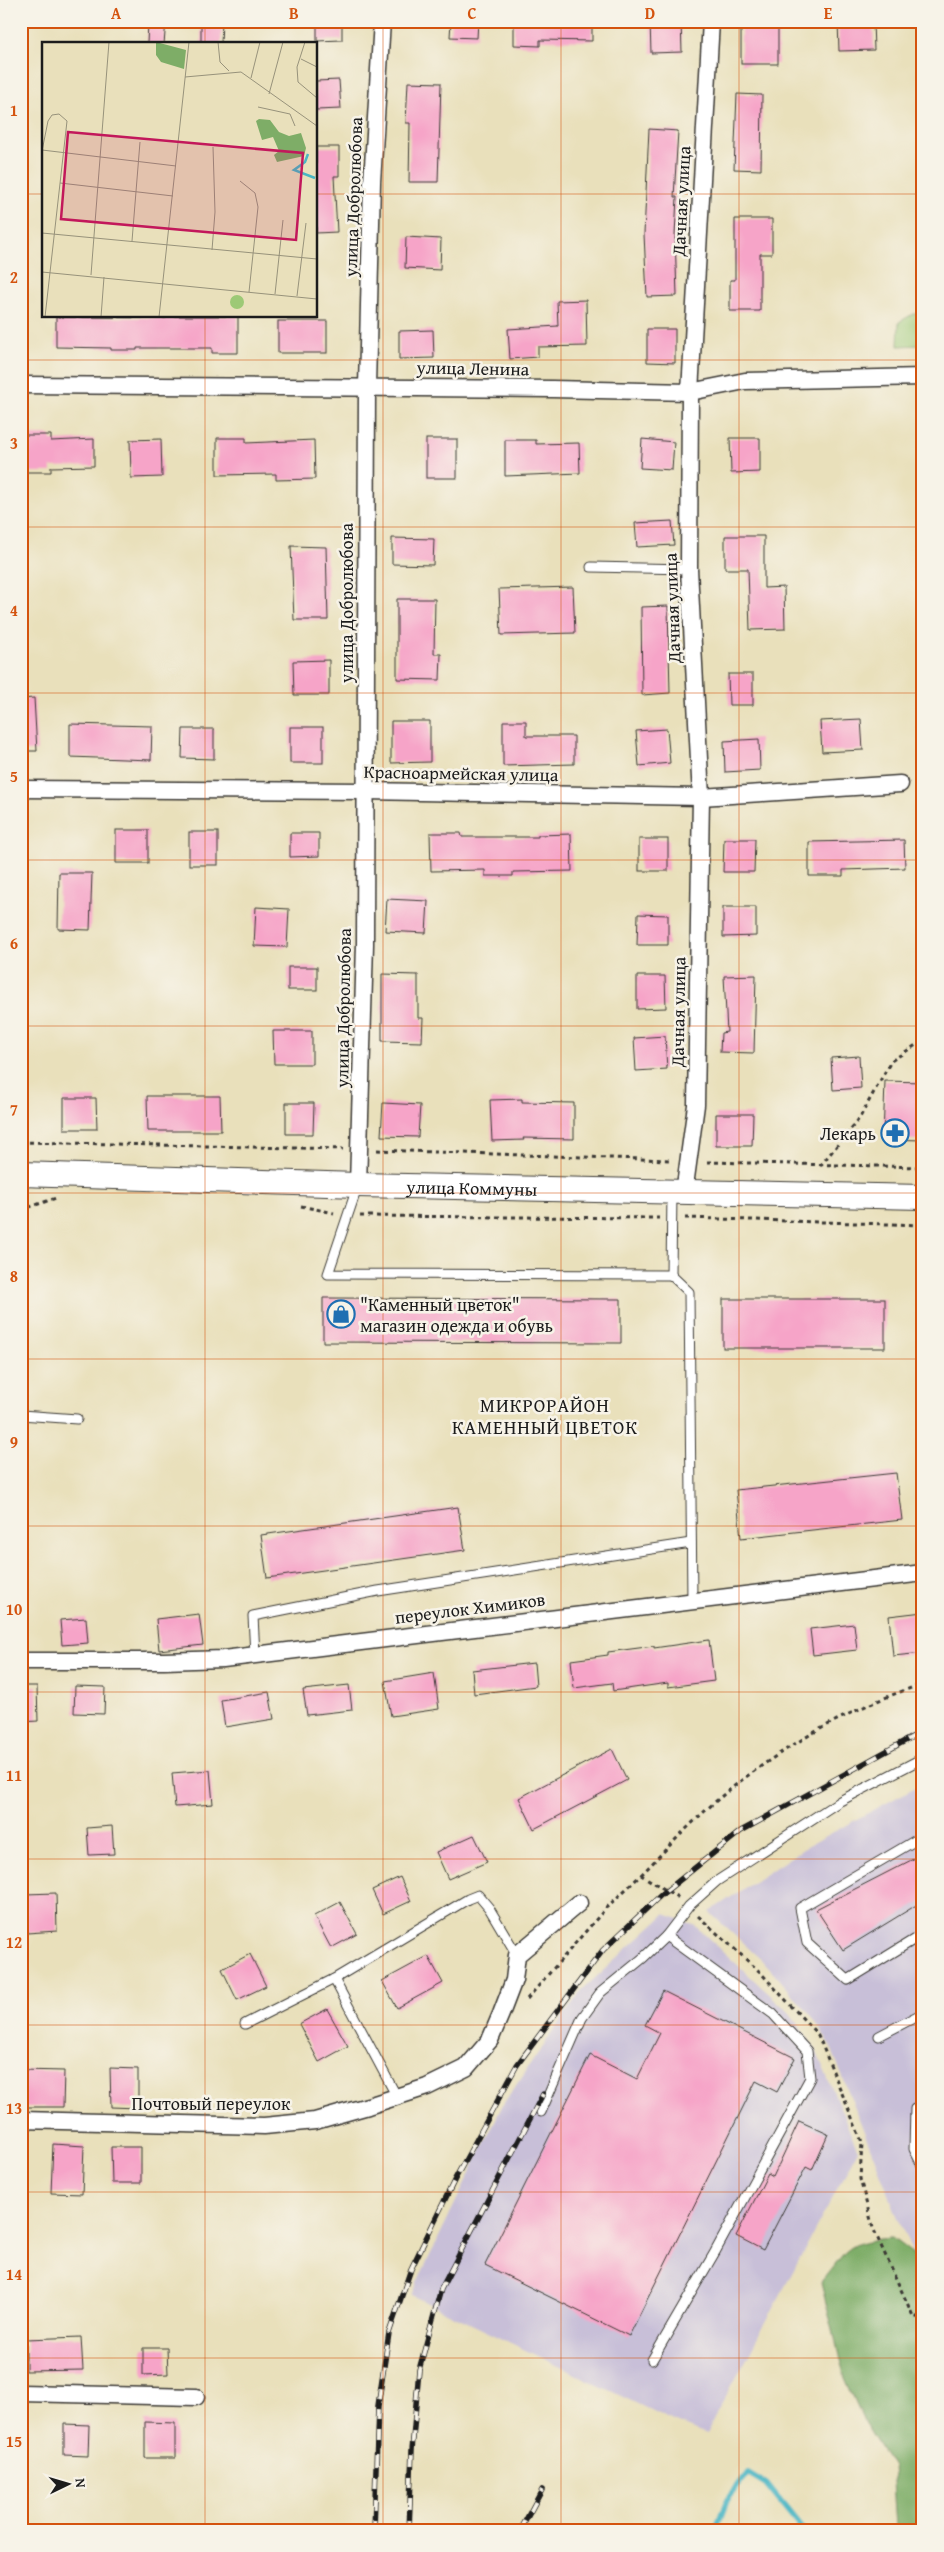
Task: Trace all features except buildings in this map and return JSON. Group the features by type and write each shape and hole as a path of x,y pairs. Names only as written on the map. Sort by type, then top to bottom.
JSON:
{"street":[{"name":"улица Добролюбова","path":"358,1185 365,790 367,387 372,182 382,21"},
{"name":"Дачная улица","path":"678,1192 687,1161 696,1105 701,797 689,569 690,392 710,21"},
{"name":"улица Ленина","path":"21,385 367,387 690,392 745,381 923,377"},
{"name":"Красноармейская улица","path":"21,789 365,790 701,797 900,784"},
{"name":"улица Коммуны","path":"21,1174 358,1185 923,1197"},
{"name":"переулок Химиков","path":"21,1661 164,1662 255,1655 923,1573"},
{"path":"517,1955 579,1903"},
{"name":"Почтовый переулок","path":"21,2120 264,2126 315,2121 397,2097 427,2087 466,2068 490,2040 514,1980 517,1955"},
{"path":"21,2393 196,2397"}],"lane":[{"path":"591,568 689,569"},
{"path":"358,1185 328,1274 671,1275 690,1292 692,1601"},
{"path":"671,1275 671,1218 678,1192"},
{"path":"21,1415 77,1419"},
{"path":"255,1655 253,1616 378,1591 691,1543"},
{"path":"541,2112 582,2018 600,1993 643,1958 666,1936 689,1906 717,1881 824,1811 923,1758"},
{"path":"923,1836 800,1908 807,1943 848,1980 923,1934"},
{"path":"245,2024 334,1979 468,1899 478,1895 489,1908 517,1955"},
{"path":"652,2360 715,2252 810,2078 807,2051 773,2014 666,1936"},
{"path":"334,1979 397,2097"},
{"path":"879,2036 923,2013"},
{"path":"923,2106 916,2109 914,2149 923,2167"}],"path":[{"path":"819,1166 860,1120 891,1061 919,1043 923,1038"},
{"path":"21,1142 359,1150 923,1168"},
{"path":"21,1210 63,1195"},
{"path":"293,1205 348,1216 671,1218 923,1225"},
{"path":"523,2003 606,1908 682,1832 738,1783 802,1740 885,1696 923,1684"},
{"path":"641,1874 689,1906 760,1972 818,2034 862,2142 860,2179 873,2228 913,2316 923,2319"}],"shaded area":[{"path":"923,1783 923,2267 913,2254 830,2045 811,2015 767,1965 709,1912 806,1847"},
{"path":"665,1914 693,1924 790,2013 815,2048 858,2150 706,2434 675,2422 411,2295 503,2104 581,1991"}],"green space":[{"path":"913,314 923,314 923,345 898,346 899,322"},
{"path":"892,2238 913,2254 923,2267 923,2531 898,2531 896,2527 892,2467 864,2422 845,2379 821,2282 849,2249 865,2242"}],"waterway":[{"path":"715,2531 727,2500 748,2473 766,2484 804,2531"}],"railway":[{"path":"374,2531 378,2406 389,2333 411,2269 455,2179 517,2065 603,1950 661,1895 741,1831 923,1731"},
{"path":"409,2531 412,2450 419,2370 441,2289 543,2094"},
{"path":"520,2531 542,2490"}],"place":[{"name":"Лекарь","path":"895,1133"},
{"name":"\"Каменный цветок\" магазин одежда и обувь","path":"341,1314"}],"district":[{"name":"МИКРОРАЙОН КАМЕННЫЙ ЦВЕТОК","path":"545,1416"}]}
